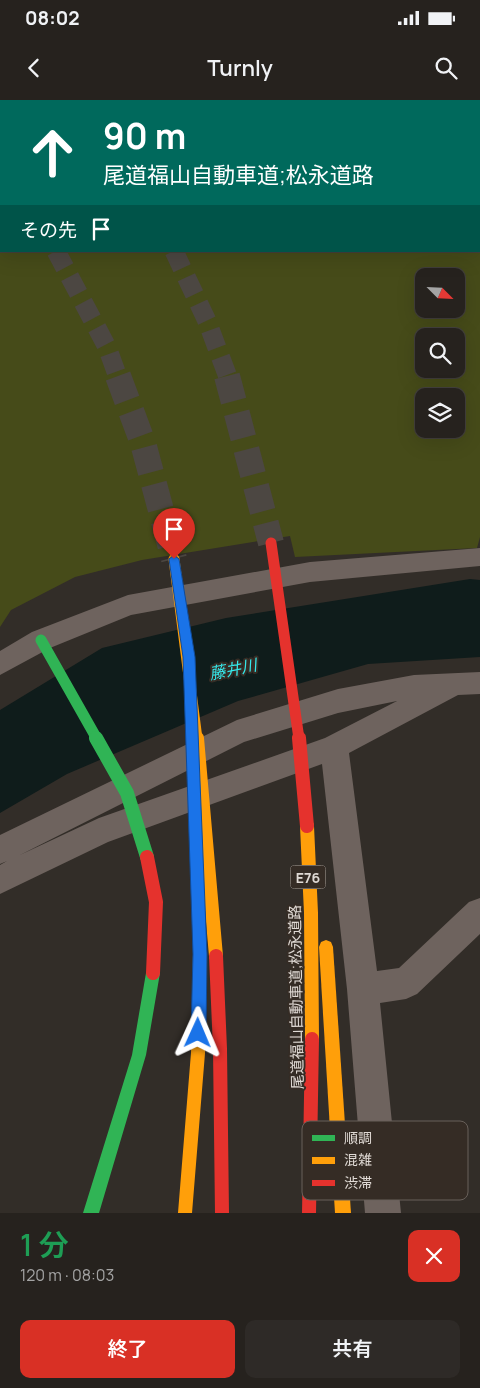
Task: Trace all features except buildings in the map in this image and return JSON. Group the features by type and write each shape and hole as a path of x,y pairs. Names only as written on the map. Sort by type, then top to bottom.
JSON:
{"main road":[{"name":"尾道福山自動車道;松永道路","path":"271,543 292,672 306,812 314,1068 312,1121"},
{"path":"174,559 189,657 208,819 219,993 222,1213"},
{"path":"41,640 127,794 141,834 156,902 154,973 139,1055 91,1213"},
{"path":"189,657 197,874"},
{"path":"306,812 324,931 337,1121"},
{"path":"185,1213 198,1053 200,944"},
{"name":"尾道福山自動車道;松永道路","path":"309,1200 309,1213"},
{"path":"342,1200 343,1213"}],"street":[{"path":"0,664 41,640 128,604 310,572 480,557"},
{"path":"0,850 237,732 338,701 414,686 451,686 480,682"},
{"path":"0,880 99,832 334,747 451,686"},
{"path":"334,747 363,990 375,1121"},
{"path":"363,990 406,983 480,913"},
{"path":"383,1200 384,1213"}],"green space":[{"path":"0,252 480,252 480,537 477,548 295,557 290,536 142,560 75,577 11,610 0,627"}],"water":[{"name":"藤井川","path":"470,579 480,580 480,657 368,664 238,701 67,774 0,813 0,710 102,648 226,618"}],"tunnel":[{"path":"57,252 107,347 118,377"},
{"path":"174,252 207,321 228,377"},
{"path":"118,376 143,443 174,559"},
{"path":"227,376 271,543"}],"traffic: fast":[{"path":"41,640 127,793 147,857"},
{"path":"91,1213 139,1055 153,973"}],"traffic: slow":[{"path":"174,559 196,722 216,956"},
{"path":"307,826 311,913 312,1039"},
{"path":"326,947 337,1121"},
{"path":"185,1213 198,1053 200,955"},
{"path":"342,1200 343,1213"}],"traffic: jam":[{"path":"271,543 296,711 307,826"},
{"path":"147,857 156,902 153,973"},
{"path":"216,956 220,1049 222,1213"},
{"path":"311,1121 312,1039"},
{"path":"309,1200 309,1213"}],"route":[{"path":"174,559 189,657 200,954 198,1033"}]}
